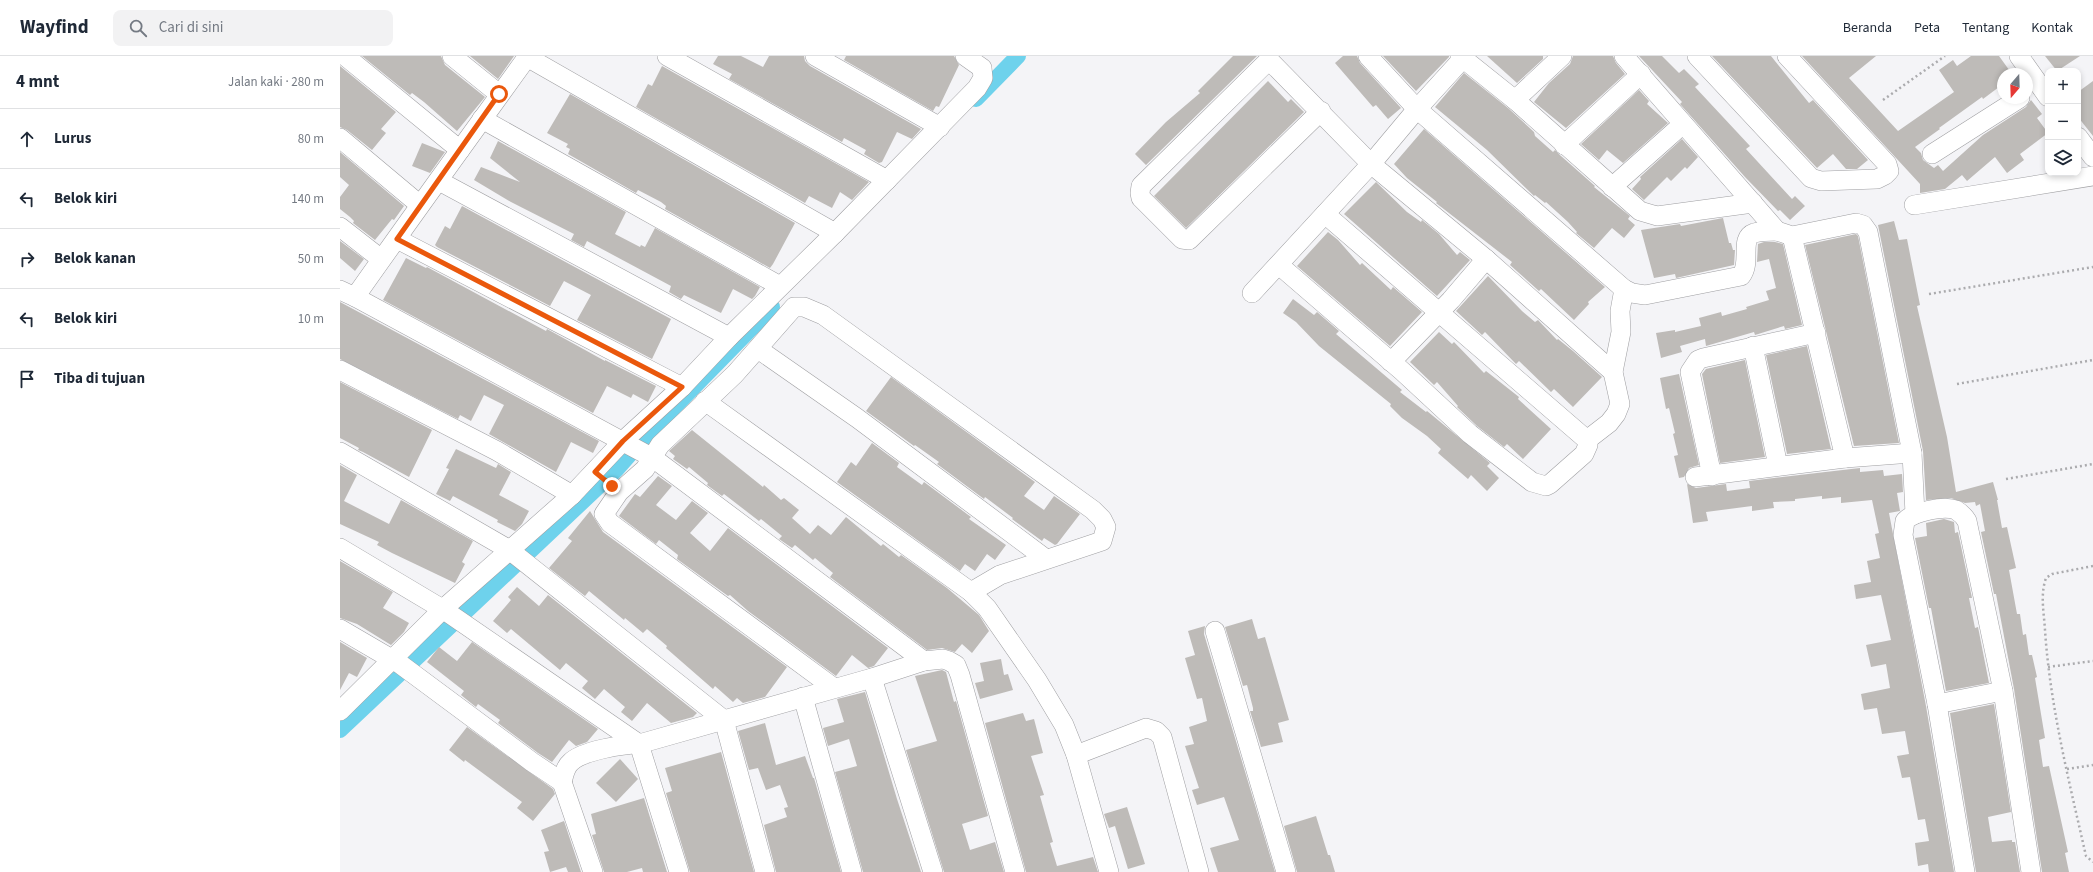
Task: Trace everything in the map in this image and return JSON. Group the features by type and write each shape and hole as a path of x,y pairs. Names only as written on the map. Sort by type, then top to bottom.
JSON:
{"street":[{"path":"345,56 460,150"},
{"path":"452,56 499,94"},
{"path":"667,56 887,180"},
{"path":"815,56 940,127"},
{"path":"834,688 610,523 605,518 606,481 627,443 729,337 835,233 977,88 984,78 982,68 965,56"},
{"path":"1368,56 1417,109 1624,289 1632,293 1645,295 1741,276 1747,267 1746,243 1748,237 1755,233 1784,233 1848,224 1863,225 1868,232 1912,453 1914,514"},
{"path":"1515,100 1562,56"},
{"path":"1624,56 1753,202 1784,233 1816,333 1845,458"},
{"path":"1697,56 1811,178 1828,181 1877,179 1885,175 1889,171 1887,164 1787,56"},
{"path":"2019,56 2038,92"},
{"path":"835,233 528,57 499,94 439,181 381,260 348,293 651,457 924,661"},
{"path":"1252,293 1371,164 1463,57 1515,100 1640,211 1657,216 1753,202"},
{"path":"1321,111 1189,240 1182,239 1142,198 1140,193 1141,186 1269,60 1321,111 1371,164 1486,259 1613,372"},
{"path":"1564,145 1641,74"},
{"path":"1932,154 2011,104"},
{"path":"482,119 780,286"},
{"path":"1612,187 1683,124"},
{"path":"340,138 420,205"},
{"path":"2080,140 2093,157"},
{"path":"1914,205 2093,176"},
{"path":"439,181 729,337"},
{"path":"1279,265 1391,362 1470,434 1532,482 1546,486 1550,484 1584,454 1588,445 1587,440 1324,214"},
{"path":"340,227 381,260"},
{"path":"397,239 682,387"},
{"path":"1391,362 1438,313 1486,259"},
{"path":"1587,440 1609,423 1620,404 1613,372 1621,332 1620,311 1624,289"},
{"path":"340,710 397,662 443,609 572,495 606,481 645,469 651,457 660,445 758,349 794,307 804,307 814,310 1086,505 1102,519 1106,527 1102,541 1000,575 971,592"},
{"path":"1816,333 1753,346 1698,360 1690,372 1703,477 1845,458 1912,453"},
{"path":"1753,346 1778,466"},
{"path":"758,349 857,418 1046,559"},
{"path":"340,370 497,451 572,495"},
{"path":"705,401 971,592 987,608 1037,680 1064,725 1076,755 1109,872"},
{"path":"340,452 509,550 724,720 765,872"},
{"path":"1965,872 1936,704 1903,535 1905,522 1914,514 1947,509 1955,510 1963,515 1967,521 2003,691 2032,872"},
{"path":"340,548 443,609 639,744 679,872"},
{"path":"340,630 397,662 532,762 562,782"},
{"path":"1216,631 1286,872"},
{"path":"593,872 562,782 565,770 572,760 613,746 639,744 872,678 924,661 943,659 956,666 960,675 1015,872"},
{"path":"872,678 933,872"},
{"path":"1936,704 2003,691"},
{"path":"803,697 852,872"},
{"path":"1076,755 1146,728 1156,731 1162,736 1199,872"}],"path":[{"path":"1883,100 1945,56"},
{"path":"1929,294 2093,267"},
{"path":"1957,384 2093,360"},
{"path":"2006,479 2093,464"},
{"path":"2093,566 2052,574 2046,578 2042,593 2048,668 2067,769 2086,856 2093,862"},
{"path":"2048,668 2093,661"},
{"path":"2067,769 2093,765"}],"building":[{"path":"362,56 441,56 445,65 485,97 457,131 424,102 412,93 410,95"},
{"path":"470,56 514,56 498,79"},
{"path":"718,56 741,56 763,67 769,56 804,56 805,61 810,66 921,129 912,139 897,132 882,162 879,163 864,154 866,150 844,138 842,142 729,79 732,74 713,64"},
{"path":"846,56 954,56 959,65 939,107 936,106 933,111 844,60"},
{"path":"1233,56 1257,56 1146,165 1135,154 1166,122 1200,93 1198,91"},
{"path":"1343,56 1357,56 1360,63 1401,108 1388,119 1376,105 1373,107 1335,63"},
{"path":"1383,56 1449,56 1449,57 1416,91"},
{"path":"1487,56 1543,56 1543,59 1517,83"},
{"path":"1573,56 1613,56 1616,63 1625,74 1566,128 1534,102 1549,83 1570,64"},
{"path":"1639,56 1662,56 1679,73 1684,69 1699,84 1695,87 1750,146 1746,149 1792,199 1795,196 1805,206 1790,220 1780,210 1778,211 1745,177 1680,104 1682,102"},
{"path":"1712,56 1771,56 1809,103 1813,100 1868,160 1857,169 1846,169 1833,154 1817,168"},
{"path":"1802,56 1876,56 1849,78 1898,131 1954,92 1939,70 1953,60 1957,66 1971,56 1999,56 2008,68 1997,68 1997,88 1983,99 1982,97 1915,147 1921,153 1923,160 1934,168 1938,165 1943,171 1983,135 2026,107 2028,104 2033,104 2033,103 2042,114 2037,118 2045,129 2045,135 2020,154 2024,160 2007,173 1995,157 1967,181 1962,175 1945,189 1920,193 1920,184"},
{"path":"2045,56 2080,56 2062,68 2055,68"},
{"path":"340,66 396,112 381,129 386,133 372,150 347,130 340,127"},
{"path":"662,66 869,182 852,200 840,192 832,208 809,196 805,203 636,107 648,84 652,86"},
{"path":"1464,73 1508,108 1553,152 1555,150 1595,186 1594,187 1630,216 1628,219 1635,225 1624,238 1612,228 1594,248 1576,233 1577,232 1568,222 1546,202 1545,203 1535,195 1534,196 1487,150 1435,107"},
{"path":"1268,81 1288,102 1291,99 1304,112 1186,228 1154,196"},
{"path":"2093,81 2093,136 2081,121 2081,90"},
{"path":"1639,90 1649,101 1647,104 1668,123 1623,163 1607,150 1599,160 1581,144"},
{"path":"570,94 795,223 770,268 665,209 666,206 661,202 638,190 636,193 568,154 570,149 566,147 568,144 547,133"},
{"path":"1424,129 1605,287 1588,302 1589,304 1574,320 1541,289 1539,291 1510,265 1512,262 1436,203 1437,202 1407,178 1394,164"},
{"path":"1682,139 1698,157 1687,169 1685,167 1671,181 1667,177 1644,200 1632,189 1641,179 1640,177"},
{"path":"498,141 626,212 615,234 640,247 641,245 645,247 655,228 760,287 755,296 752,299 733,289 721,313 684,295 681,299 669,292 671,286 587,241 584,247 571,240 574,234 511,202 474,180 481,167 520,182 490,158"},
{"path":"422,143 445,152 430,173 412,166"},
{"path":"340,152 404,206 394,220 392,219 375,240 353,223 354,221 340,209 340,197 349,185 340,177"},
{"path":"1376,182 1407,212 1421,222 1422,220 1439,234 1457,255 1460,252 1470,260 1437,296 1344,214"},
{"path":"462,206 671,319 652,359 577,320 591,295 564,281 550,306 437,247 435,245 445,226 450,229"},
{"path":"1723,218 1729,243 1731,243 1733,250 1735,250 1734,265 1676,278 1675,274 1654,278 1641,230 1680,224 1681,226"},
{"path":"1894,221 1899,240 1907,239 1920,305 1917,306 1947,437 1956,492 1993,482 1998,500 2002,528 2007,527 2016,568 2009,570 2017,614 2020,614 2023,635 2026,634 2029,655 2032,655 2037,677 2035,678 2045,738 2039,740 2043,767 2049,766 2068,852 2065,853 2069,872 2042,872 2014,689 1996,594 1994,594 1981,532 1985,531 1980,504 1976,506 1975,502 1965,503 1951,498 1926,500 1923,451 1878,225"},
{"path":"1328,232 1338,240 1360,265 1362,263 1391,290 1393,287 1422,312 1390,346 1297,266"},
{"path":"1856,234 1858,236 1899,443 1854,446 1805,245"},
{"path":"340,241 364,259 355,271 340,258"},
{"path":"1764,242 1783,244 1802,325 1785,329 1784,326 1755,335 1754,332 1706,346 1705,339 1680,346 1682,352 1661,358 1656,333 1675,330 1675,332 1701,326 1699,318 1721,312 1722,316 1747,309 1746,307 1769,300 1766,291 1776,288 1769,259 1757,262 1758,244"},
{"path":"406,258 426,268 427,267 546,331 547,329 605,361 656,386 648,402 633,394 631,398 607,386 593,413 383,300"},
{"path":"1488,276 1522,311 1535,322 1538,320 1557,340 1558,339 1573,351 1602,377 1573,407 1554,389 1551,392 1519,361 1516,364 1485,332 1482,335 1456,311"},
{"path":"1293,299 1314,315 1317,312 1339,331 1336,334 1402,390 1400,392 1426,412 1427,411 1490,463 1487,466 1499,478 1487,491 1471,475 1468,479 1438,453 1441,449 1427,436 1402,418 1390,406 1391,404 1319,346 1296,322 1283,313"},
{"path":"340,302 599,441 593,453 571,442 556,472 489,434 504,405 484,395 471,421 460,415 458,419 340,359"},
{"path":"1439,332 1452,344 1454,342 1484,373 1486,371 1519,397 1518,399 1551,429 1523,459 1507,444 1504,447 1477,426 1457,407 1458,406 1437,382 1434,385 1410,362"},
{"path":"1807,346 1831,449 1787,454 1766,355"},
{"path":"1745,360 1765,457 1720,463 1702,374 1706,369"},
{"path":"1679,374 1699,465 1689,468 1684,477 1679,478 1674,456 1678,455 1673,434 1675,433 1669,408 1666,409 1660,378"},
{"path":"891,377 1035,482 1024,496 1044,510 1054,496 1080,514 1057,544 1055,545 1044,538 1042,541 985,497 984,499 937,464 939,462 915,445 914,446 866,411"},
{"path":"340,382 432,430 409,477 358,450 359,448 340,438"},
{"path":"692,430 763,487 764,485 781,500 784,498 799,510 792,518 810,534 818,525 831,535 846,517 881,546 883,544 899,557 901,555 947,588 979,615 989,631 972,653 962,644 955,652 942,648 927,650 830,577 833,573 815,558 813,560 795,545 792,548 779,539 782,536 761,519 759,521 724,494 722,496 707,485 708,483 689,467 687,469 673,459 675,456 669,451"},
{"path":"872,443 899,463 897,467 922,485 924,482 971,517 969,519 1006,545 995,560 987,554 975,571 965,564 960,571 837,482 851,462 856,466"},
{"path":"456,449 496,468 498,464 511,472 499,495 529,511 522,524 515,531 497,522 498,520 453,496 450,501 436,494 449,469 446,468"},
{"path":"340,465 357,475 344,501 389,524 401,500 473,541 462,562 465,564 455,583 392,553 377,545 379,542 340,524"},
{"path":"1860,468 1860,472 1883,470 1884,476 1902,474 1903,492 1897,493 1900,511 1889,513 1926,706 1954,872 1929,872 1928,864 1918,866 1915,843 1929,841 1925,819 1918,820 1910,777 1902,778 1897,756 1909,754 1905,731 1882,734 1877,708 1864,710 1861,694 1890,688 1886,664 1871,667 1866,645 1891,640 1881,595 1856,599 1854,585 1871,582 1867,561 1880,558 1875,534 1879,533 1872,500 1841,503 1841,497 1822,499 1822,496 1795,499 1795,501 1773,502 1774,508 1752,511 1752,506 1706,512 1708,521 1693,523 1687,484 1696,488 1726,484 1727,491 1750,488 1749,481"},
{"path":"658,476 672,486 656,505 676,520 692,501 708,513 690,533 710,551 728,528 888,648 874,666 868,668 852,655 836,676 748,611 730,595 728,596 677,559 678,555 659,540 656,544 619,516 635,494 640,497"},
{"path":"590,511 603,532 787,667 765,697 743,703 737,698 733,702 715,686 713,689 666,648 667,646 647,629 643,633 625,618 624,620 589,591 585,596 549,568 572,541 568,538"},
{"path":"1944,519 1954,522 1955,533 1958,532 1972,598 1969,598 1975,628 1978,627 1989,683 1946,691 1931,608 1929,608 1915,538 1927,536 1926,523"},
{"path":"340,561 393,592 383,608 409,623 404,632 391,645 357,624 340,618"},
{"path":"517,587 539,606 548,595 697,713 693,717 671,723 647,703 632,721 621,712 625,707 604,689 595,699 582,688 588,681 566,663 560,670 511,629 507,633 493,621 511,600 508,597"},
{"path":"1252,619 1258,639 1265,637 1289,720 1278,723 1283,742 1261,747 1250,711 1253,711 1253,708 1247,685 1243,686 1225,627"},
{"path":"1205,626 1204,634 1275,872 1218,872 1210,848 1239,840 1224,797 1197,805 1192,790 1199,788 1185,746 1194,744 1189,727 1207,721 1202,698 1197,699 1185,658 1195,655 1188,631"},
{"path":"340,642 367,658 357,677 349,673 340,690"},
{"path":"472,642 598,729 587,742 576,746 569,740 552,762 538,753 498,723 500,720 478,704 476,707 461,695 464,691 427,662 439,647 457,661"},
{"path":"1001,659 1004,675 1008,674 1013,690 980,699 975,683 984,681 980,663"},
{"path":"942,670 946,672 954,702 956,701 988,816 962,824 970,850 995,842 1004,872 944,872 906,750 937,741 915,676"},
{"path":"865,692 897,799 921,872 863,872 835,772 857,766 849,739 828,746 823,728 844,722 837,699"},
{"path":"1994,704 2011,812 1988,817 1992,842 2012,840 2012,842 2015,842 2020,872 1976,872 1950,713"},
{"path":"1023,713 1026,721 1034,719 1043,753 1031,756 1044,795 1040,796 1053,842 1050,843 1057,866 1093,857 1098,872 1026,872 985,723"},
{"path":"765,723 776,765 805,756 814,778 841,872 776,872 764,825 787,817 784,808 788,807 780,785 766,790 758,768 749,770 738,731"},
{"path":"467,727 553,789 555,794 533,821 517,808 522,802 449,750"},
{"path":"721,752 754,872 690,872 666,793 672,791 665,768"},
{"path":"620,759 638,779 616,802 596,783"},
{"path":"644,798 667,872 643,872 642,868 627,872 604,872 592,835 596,834 591,814"},
{"path":"1127,807 1145,864 1128,869 1115,826 1109,828 1104,814"},
{"path":"1316,816 1335,872 1297,872 1284,826"},
{"path":"564,821 581,872 568,872 566,867 550,872 544,852 549,851 541,830"}],"waterway":[{"path":"976,99 1018,56"},
{"path":"340,730 616,470 646,436 772,307"}],"route":[{"path":"499,94 397,239 682,387 623,441 595,472 612,486"}]}
